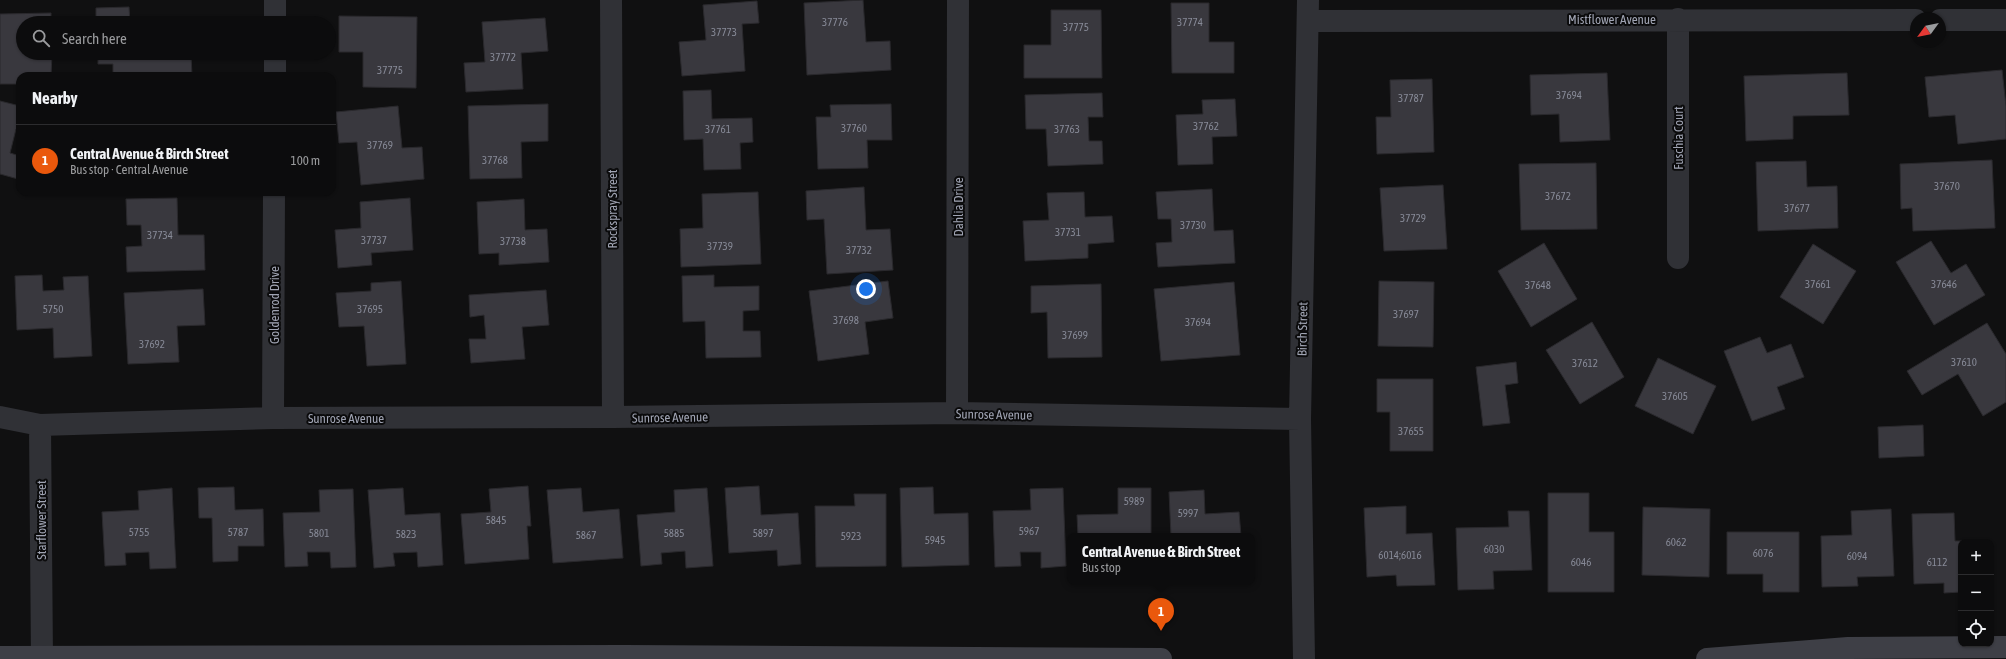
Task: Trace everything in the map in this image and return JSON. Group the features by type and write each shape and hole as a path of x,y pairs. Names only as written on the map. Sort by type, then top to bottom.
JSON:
{"main road":[{"path":"1707,659 1848,648 2006,647"},
{"path":"0,657 632,656 1161,659"}],"street":[{"path":"275,0 275,16"},
{"name":"Rockspray Street","path":"611,0 613,417"},
{"name":"Dahlia Drive","path":"957,413 958,0"},
{"name":"Mistflower Avenue","path":"1308,10 1678,19 1910,20"},
{"name":"Birch Street","path":"1304,659 1300,419 1308,10"},
{"name":"Fuschia Court","path":"1678,19 1678,258"},
{"path":"1946,20 2006,20"},
{"path":"275,60 275,72"},
{"name":"Goldenrod Drive","path":"273,418 274,196"},
{"name":"Sunrose Avenue","path":"40,425 273,418 613,417 957,413 1300,419"},
{"path":"0,417 40,425"},
{"name":"Starflower Street","path":"40,425 42,658"}],"building":[{"path":"863,0 866,42 890,41 891,70 807,75 804,3"},
{"path":"757,1 759,23 742,24 745,71 682,76 679,42 706,40 703,5"},
{"path":"1171,3 1209,3 1209,42 1234,42 1234,73 1172,73"},
{"path":"129,7 130,16 96,16 96,8"},
{"path":"1051,10 1101,10 1102,78 1024,78 1024,45 1051,45"},
{"path":"51,13 51,16 16,16 16,60 52,60 51,72 16,72 16,84 0,84 0,14"},
{"path":"339,16 417,17 416,88 363,87 363,52 339,52"},
{"path":"545,18 548,51 521,53 523,89 466,92 464,63 485,62 482,22"},
{"path":"98,60 191,60 192,72 113,72 113,64 98,64"},
{"path":"2002,70 2006,106 2006,139 1958,144 1955,115 1929,117 1925,77"},
{"path":"1607,73 1610,140 1560,142 1559,114 1531,115 1530,75"},
{"path":"1847,73 1849,115 1793,116 1793,139 1746,141 1744,76"},
{"path":"1432,79 1434,152 1377,154 1376,117 1391,117 1390,80"},
{"path":"711,90 712,119 752,118 753,142 740,143 741,169 704,170 703,139 684,140 683,91"},
{"path":"1102,93 1103,117 1088,117 1089,141 1102,141 1103,164 1048,166 1046,129 1026,129 1025,95"},
{"path":"1235,99 1237,136 1212,137 1213,164 1178,165 1176,115 1203,114 1202,100"},
{"path":"0,101 16,105 16,129 10,153 16,155 16,178 0,174"},
{"path":"548,104 548,141 521,142 522,178 470,179 468,106"},
{"path":"891,104 892,140 867,140 868,168 818,169 816,117 831,117 830,105"},
{"path":"398,106 402,148 422,147 424,179 361,185 357,142 339,143 336,112"},
{"path":"1992,160 1995,228 1913,231 1912,208 1901,209 1900,164"},
{"path":"1806,161 1807,187 1837,186 1838,228 1758,231 1756,162"},
{"path":"1596,163 1597,229 1521,230 1519,164"},
{"path":"1443,185 1447,249 1384,251 1380,188"},
{"path":"864,187 866,230 890,229 893,270 827,274 824,219 807,220 806,191"},
{"path":"1212,189 1214,231 1233,230 1235,263 1158,267 1156,243 1172,242 1171,219 1158,219 1156,192"},
{"path":"758,192 761,264 681,267 680,229 703,228 702,194"},
{"path":"1084,192 1085,217 1112,216 1114,242 1088,244 1088,258 1025,261 1023,221 1049,220 1047,193"},
{"path":"177,198 178,235 204,235 205,270 127,272 126,247 142,246 141,225 127,225 126,199"},
{"path":"410,198 413,250 371,253 372,265 338,268 335,230 361,228 360,202"},
{"path":"524,199 525,230 547,229 549,262 499,265 499,253 479,254 477,202"},
{"path":"1931,241 1951,273 1966,264 1985,295 1934,325 1896,262"},
{"path":"1544,243 1577,299 1531,327 1498,271"},
{"path":"1813,244 1856,271 1823,324 1780,297"},
{"path":"42,275 43,291 64,290 63,277 88,276 92,356 54,358 53,328 17,330 15,276"},
{"path":"714,275 714,287 759,286 759,310 743,311 743,331 760,331 761,357 706,358 705,321 683,322 682,276"},
{"path":"401,281 406,364 367,366 364,326 339,327 336,293 371,291 371,283"},
{"path":"888,281 893,318 865,322 869,354 818,361 809,291"},
{"path":"1379,281 1434,282 1433,347 1378,346"},
{"path":"1234,282 1240,355 1161,361 1154,289"},
{"path":"1101,284 1102,357 1048,358 1047,312 1031,313 1031,286"},
{"path":"203,289 205,325 177,326 179,362 128,364 124,293"},
{"path":"546,290 549,325 522,327 525,359 471,363 469,339 486,339 484,315 470,317 469,295"},
{"path":"1592,322 1624,377 1580,404 1546,350"},
{"path":"1987,323 2006,354 2006,402 1983,416 1958,374 1922,395 1907,371"},
{"path":"1760,337 1767,353 1791,344 1804,377 1777,387 1785,409 1752,421 1724,351"},
{"path":"1658,358 1716,386 1693,434 1635,406"},
{"path":"1516,362 1518,383 1505,385 1510,423 1483,426 1476,367"},
{"path":"1377,379 1433,379 1433,451 1390,451 1390,412 1377,412"},
{"path":"1923,425 1924,456 1879,458 1878,427"},
{"path":"528,486 531,526 527,526 529,559 465,564 461,514 491,512 489,489"},
{"path":"759,486 761,515 798,513 801,564 778,566 777,550 729,553 725,488"},
{"path":"234,487 235,510 263,509 264,546 238,546 238,561 213,562 212,518 199,518 198,488"},
{"path":"933,487 934,514 968,513 969,565 902,567 900,488"},
{"path":"172,488 176,568 150,569 149,552 125,553 126,565 105,566 102,512 139,510 138,491"},
{"path":"403,488 405,515 440,513 443,565 418,567 417,552 393,553 395,566 374,568 368,490"},
{"path":"581,488 583,512 619,509 623,558 553,563 547,490"},
{"path":"707,488 713,566 686,568 685,551 661,553 662,564 641,566 637,515 675,512 674,490"},
{"path":"1063,488 1066,566 1041,568 1041,552 1020,552 1021,566 995,567 993,511 1031,510 1030,489"},
{"path":"1118,488 1151,488 1151,533 1078,533 1077,515 1118,514"},
{"path":"353,489 356,567 331,568 330,552 307,552 308,566 285,567 283,513 320,512 319,490"},
{"path":"1204,490 1205,514 1239,512 1241,533 1171,533 1169,492"},
{"path":"1548,493 1589,493 1589,532 1614,532 1614,592 1548,592"},
{"path":"854,494 886,494 886,566 816,567 815,506 855,506"},
{"path":"1406,506 1406,534 1432,533 1435,585 1397,586 1396,575 1367,577 1364,508"},
{"path":"1643,507 1710,509 1709,577 1642,575"},
{"path":"1891,509 1894,576 1857,577 1858,586 1822,587 1821,536 1852,535 1851,511"},
{"path":"1508,511 1529,511 1532,570 1493,571 1494,589 1458,590 1456,528 1509,527"},
{"path":"1954,513 1955,541 1958,541 1958,592 1944,593 1944,583 1914,584 1912,514"},
{"path":"1727,532 1799,532 1799,592 1763,592 1763,574 1727,574"}],"place":[{"name":"Central Avenue & Birch Street","path":"1161,631"}]}
